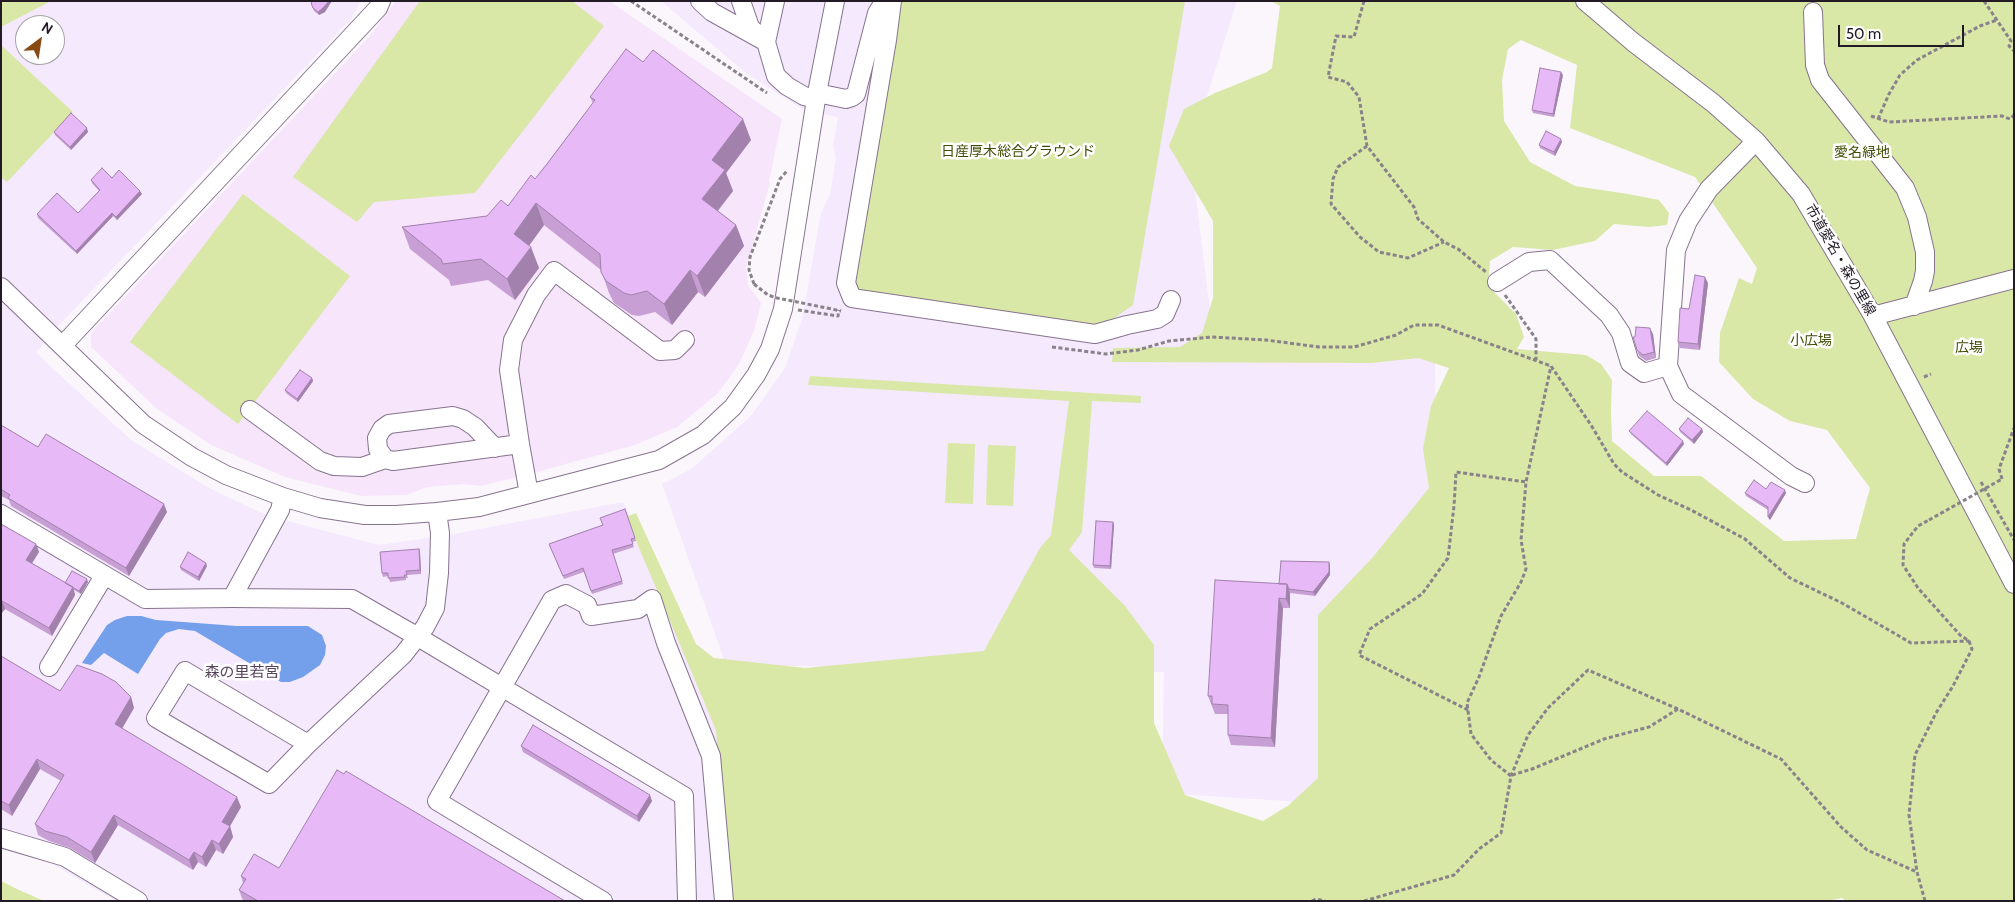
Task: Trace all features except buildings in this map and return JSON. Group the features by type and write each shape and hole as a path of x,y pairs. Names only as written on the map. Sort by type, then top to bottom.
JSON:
{"street":[{"path":"700,1 712,12 766,42"},
{"path":"741,1 750,27 766,42"},
{"path":"776,1 766,42 776,76 787,86 804,96 846,99 856,94 877,13 887,1"},
{"path":"1,287 143,424 192,457 226,475 283,497 320,508 365,515 437,512 480,506 659,460 703,435 733,407 756,375 770,349 783,310 834,1"},
{"path":"892,1 846,283 852,298 1095,334 1157,319 1165,314 1171,300"},
{"name":"市道愛名・森の里線","path":"1584,1 1633,42 1713,103 1756,141 1801,194 1873,316 2014,584"},
{"path":"62,346 376,3"},
{"path":"1813,12 1815,65 1820,80 1905,188 1917,217 1925,252 1925,271 1914,306"},
{"path":"1756,141 1709,189 1688,221 1676,250 1668,366 1681,394 1791,476 1805,483"},
{"path":"1497,282 1529,262 1550,260 1609,315 1621,333 1630,363 1644,373 1668,366"},
{"path":"530,494 520,444 509,370 513,340 536,295 554,271 660,351 675,350 685,340"},
{"path":"1873,316 2014,279"},
{"path":"250,410 320,461 334,466 362,467 385,459 393,461 520,444"},
{"path":"385,459 378,449 377,438 382,430 390,424 444,416 463,419 475,427 495,448"},
{"path":"232,598 280,510 283,497"},
{"path":"308,744 185,672 156,718 269,784 308,744 403,654 418,637 435,608 440,543 437,512"},
{"path":"1,514 145,599 352,599 684,796 687,901"},
{"path":"49,667 104,576"},
{"path":"603,901 437,801 552,600 566,594 587,605 591,616 638,609 652,599 666,643 711,756 724,901"},
{"path":"1,838 65,857 138,901"}],"path":[{"path":"630,1 768,94"},
{"path":"1364,1 1354,38 1336,36 1328,77 1347,82 1359,97 1367,146 1414,207 1418,219 1444,242 1472,260 1497,282 1536,340 1536,360"},
{"path":"1984,1 2011,41 2009,46 2014,51"},
{"path":"1878,119 1888,94 1900,74 1917,60 1980,26 1997,20"},
{"path":"1869,116 1889,122 2002,116 2010,118 2014,115"},
{"path":"1367,146 1338,167 1332,179 1331,204 1360,237 1379,252 1408,258 1444,242"},
{"path":"792,164 780,179 750,257 749,270 754,284 768,295 827,308"},
{"path":"796,310 838,316 840,310"},
{"path":"1197,339 1266,340 1319,347 1354,347 1396,335 1414,325 1438,325 1536,360 1551,366 1591,425 1614,464 1622,472 1658,495 1691,510 1745,539 1790,578 1842,603 1911,643 1969,642"},
{"path":"1511,776 1492,760 1471,734 1467,703 1479,678 1501,616 1521,582 1526,569 1521,540 1526,482 1551,366"},
{"path":"1924,377 1931,374"},
{"path":"1925,901 1917,872 1909,815 1915,755 1936,712 1953,686 1972,648 1969,642 1960,635 1918,588 1903,564 1904,544 1918,526 2002,479 1999,469 2014,428"},
{"path":"1468,710 1359,655 1370,628 1422,594 1448,558 1456,472 1526,482"},
{"path":"1364,901 1454,875 1480,849 1501,833 1511,776 1528,735 1548,708 1588,670 1678,709 1781,759 1841,827 1867,850 1917,872"},
{"path":"1511,776 1604,739 1649,727 1678,709"},
{"path":"1312,901 1316,899 1326,901"}],"shaded area":[{"path":"1,1 361,1 351,19 62,322 36,353 131,440 209,488 268,516 379,545 448,535 623,502 731,726 746,901 116,901 1,834"},
{"path":"396,1 609,1 782,119 770,183 746,268 748,285 761,303 754,331 738,366 717,394 677,427 635,445 481,486 464,484 427,487 406,495 362,496 285,477 211,445 157,409 91,347 91,333 369,37"},
{"path":"661,1 1237,1 1190,150 1214,343 1435,354 1437,582 1332,804 1162,793 1164,672 726,665 662,484 691,469 750,417 785,368 802,319 821,213 830,194 836,157 833,147 838,117 804,110 746,73"}],"green space":[{"path":"1,1 51,1 24,15 15,15 15,20 1,27"},
{"path":"420,1 572,1 604,26 475,193 374,202 357,222 293,177"},
{"name":"日産厚木総合グラウンド","path":"902,1 1185,1 1133,305 1097,330 861,298 855,288"},
{"path":"1271,1 2014,1 2014,901 1846,901 1842,898 1827,901 729,901 716,730 626,517 636,513 696,644 714,658 805,668 984,651 1040,548 1051,535 1069,401 808,385 810,376 1141,396 1141,403 1092,401 1082,532 1069,550 1125,606 1154,645 1154,723 1185,795 1263,821 1289,805 1318,778 1318,615 1373,557 1429,488 1423,449 1431,406 1449,368 1418,358 1371,363 1112,362 1113,348 1180,347 1202,333 1213,298 1213,221 1169,146 1184,109 1215,93 1267,72 1272,68 1280,6","holes":["1521,40 1577,65 1570,128 1695,177 1757,268 1752,284 1739,278 1720,333 1719,362 1753,399 1790,421 1827,430 1870,488 1856,539 1784,541 1701,476 1654,476 1612,441 1612,380 1601,364 1586,355 1517,349 1524,337 1516,314 1488,286 1490,261 1513,247 1553,250 1595,241 1614,224 1649,227 1667,225 1669,213 1659,200 1575,186 1530,162 1504,121 1502,80 1508,49"]},
{"path":"2,46 15,58 15,65 22,65 73,112 7,182 1,177"},
{"path":"243,194 350,276 238,424 130,342"},
{"path":"948,443 975,444 973,504 945,503"},
{"path":"988,445 1016,446 1013,506 986,505"},
{"path":"1,881 17,889 44,901 1,901"}],"water":[{"path":"127,616 237,626 308,626 322,635 326,646 325,655 320,665 303,677 290,682 281,682 195,631 179,629 166,633 160,639 138,674 104,653 91,665 82,663 107,625"}],"district":[{"name":"森の里若宮","path":"242,673"}],"park label":[{"name":"愛名緑地","path":"1862,153"},
{"name":"小広場","path":"1811,341"},
{"name":"広場","path":"1969,348"}]}
